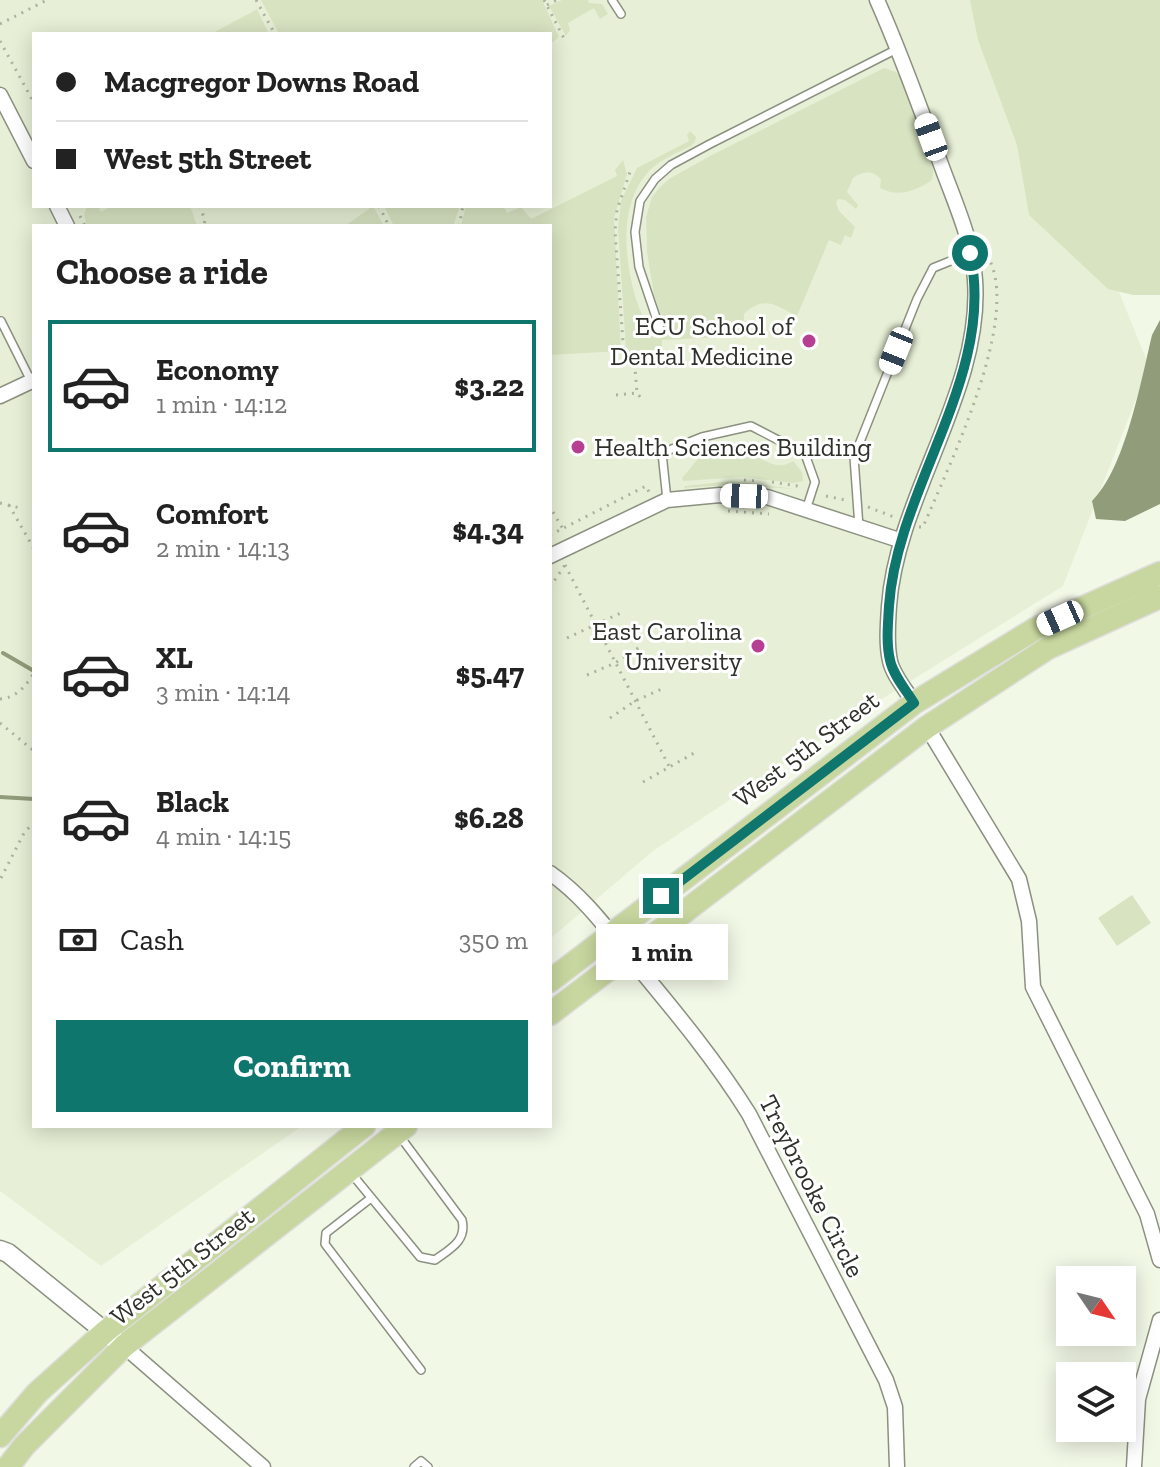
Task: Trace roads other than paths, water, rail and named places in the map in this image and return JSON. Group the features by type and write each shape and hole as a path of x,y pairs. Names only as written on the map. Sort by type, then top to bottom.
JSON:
{"main road":[{"name":"West 5th Street","path":"552,979 914,703 1035,629 1160,573"},
{"name":"West 5th Street","path":"552,1012 927,727 1048,648 1160,597"},
{"name":"West 5th Street","path":"0,1436 37,1393 106,1331 361,1128"},
{"name":"West 5th Street","path":"8,1467 24,1446 124,1346 402,1130"}],"street":[{"path":"877,0 899,48 963,226 975,279 973,326 959,385 899,540 890,582 887,630 890,663 914,703"},
{"path":"0,95 32,157"},
{"path":"0,396 32,381"},
{"path":"558,558 667,500 720,495 767,497 899,540"},
{"path":"927,727 1019,879 1029,921 1033,987 1147,1214 1160,1260"},
{"name":"Treybrooke Circle","path":"552,874 575,890 611,933 723,1073 749,1114 886,1380 895,1407 897,1467"},
{"path":"0,1233 4,1252 106,1331 263,1467"},
{"path":"1134,1467 1138,1399 1160,1320"}],"lane":[{"path":"612,0 621,14"},
{"path":"660,329 639,267 635,232 640,201 655,179 671,165 899,48"},
{"path":"859,527 854,457 900,342 933,268 970,253"},
{"path":"1,321 32,381"},
{"path":"667,500 662,453 702,437 751,426 805,454 815,482 806,510"},
{"path":"349,1171 420,1257 435,1260 456,1244 462,1236 462,1220 402,1130"},
{"path":"371,1198 326,1233 325,1244 421,1370"},
{"path":"414,1467 421,1461 428,1467"}],"waterway":[{"path":"3,653 32,670"},
{"path":"0,797 32,799"}],"place":[{"name":"ECU School of Dental Medicine","path":"809,341"},
{"name":"Health Sciences Building","path":"578,447"},
{"name":"East Carolina University","path":"758,646"}]}
